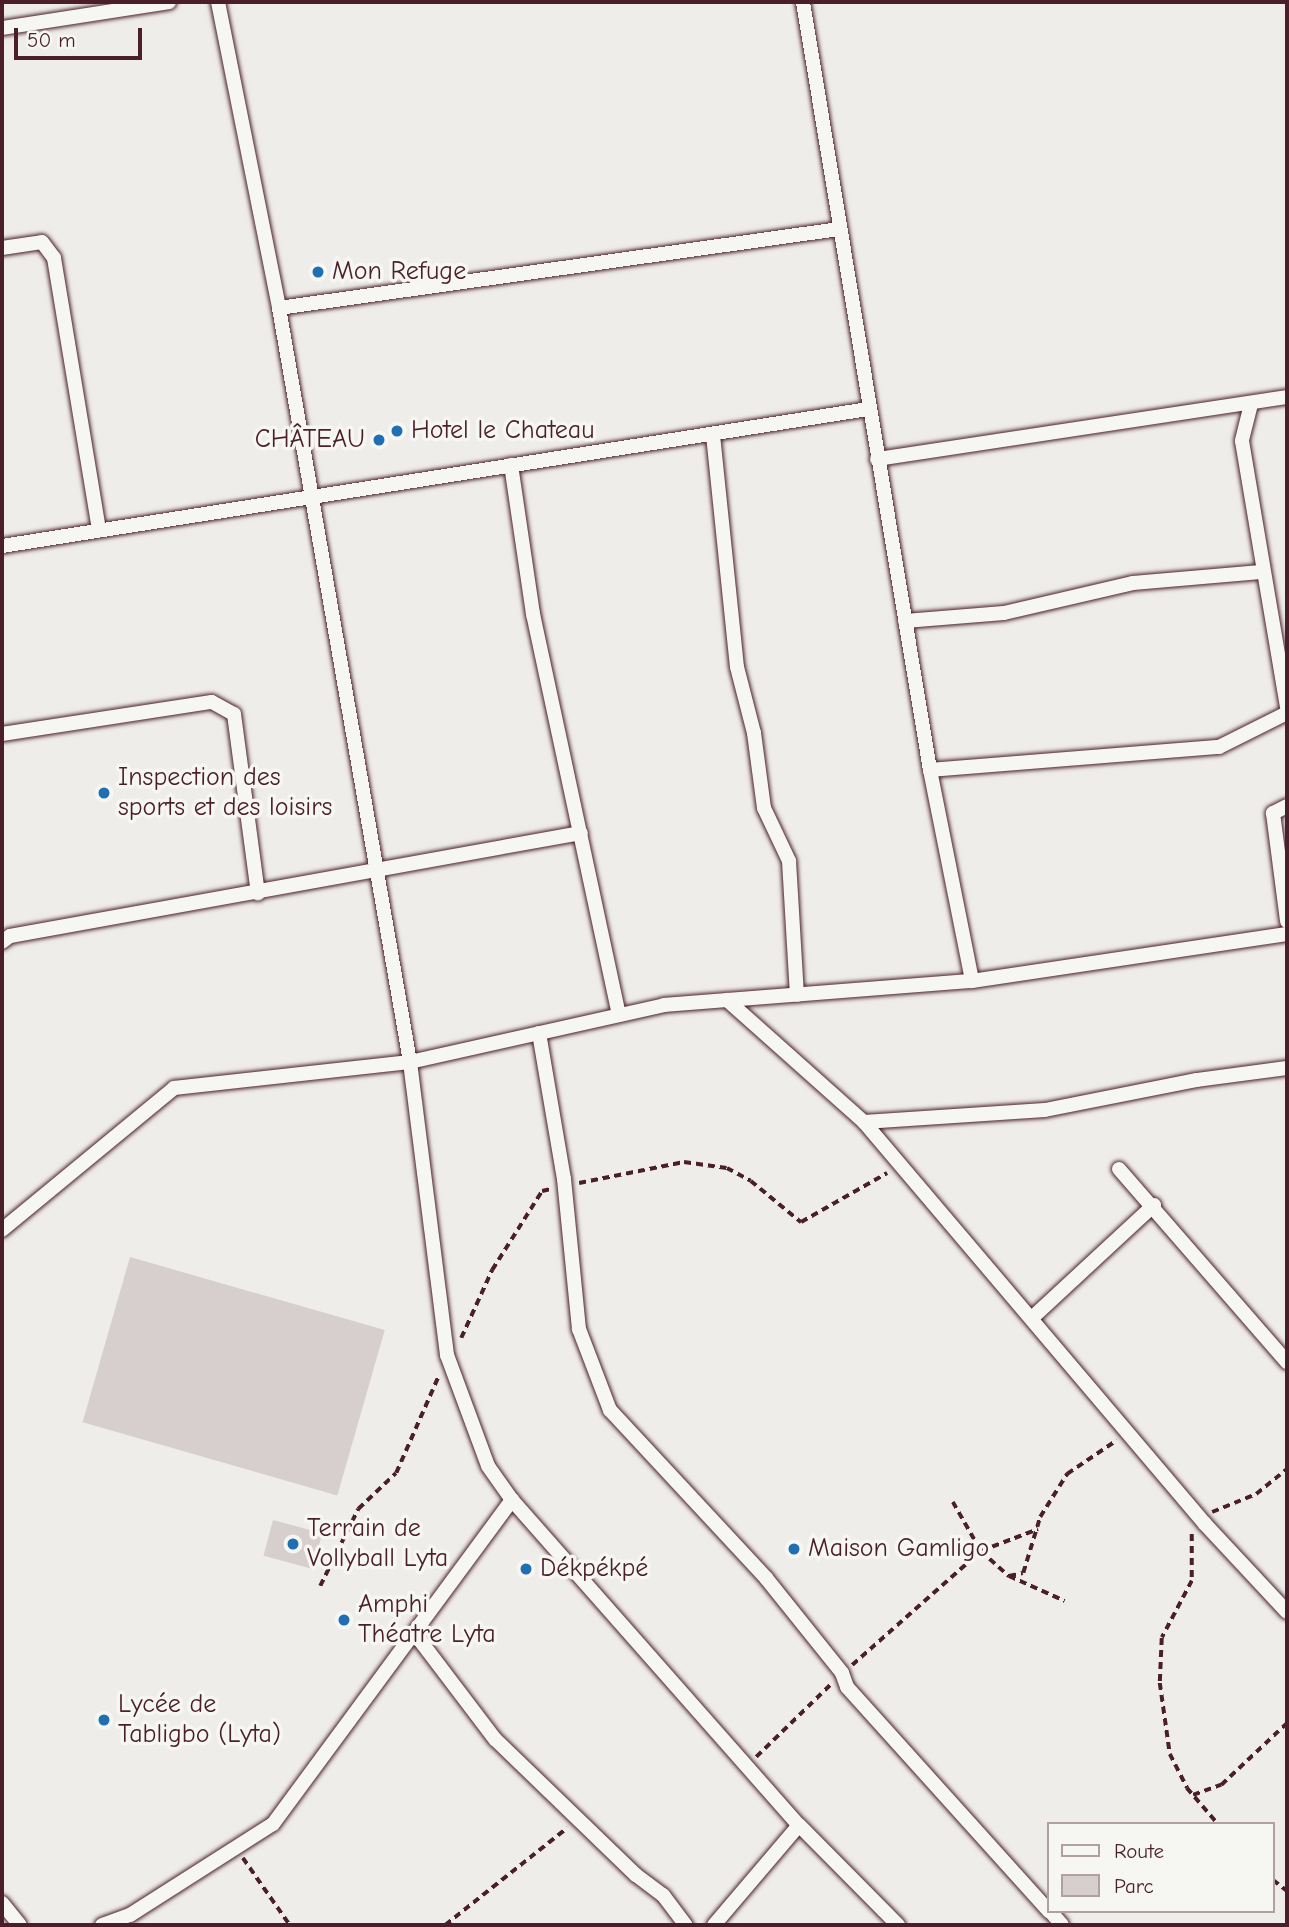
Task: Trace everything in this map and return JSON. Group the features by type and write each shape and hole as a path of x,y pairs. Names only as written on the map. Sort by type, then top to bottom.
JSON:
{"street":[{"path":"2,28 169,2"},
{"path":"218,2 279,308 374,872 410,1062 447,1356 488,1466 512,1500 799,1825 898,1925"},
{"path":"803,2 868,409 930,770 972,981"},
{"path":"279,308 839,229"},
{"path":"2,248 43,242 54,258 99,530"},
{"path":"877,459 1287,397"},
{"path":"1251,404 1242,442 1261,572 1287,706"},
{"path":"2,546 868,409"},
{"path":"713,435 737,667 754,733 764,808 789,861 797,995"},
{"path":"511,465 533,614 619,1015"},
{"path":"905,621 1004,613 1133,583 1261,572"},
{"path":"2,734 212,702 233,714 258,892"},
{"path":"930,770 1219,747 1287,713"},
{"path":"1287,806 1273,813 1287,921"},
{"path":"2,942 10,936 581,833"},
{"path":"2,1209 7,1226 174,1088 410,1062 664,1005 972,981 1287,934"},
{"path":"727,1000 864,1122 1033,1317 1185,1499 1287,1612"},
{"path":"540,1033 564,1179 579,1329 610,1410 766,1578 842,1673 847,1687 1048,1910"},
{"path":"864,1122 1045,1110 1197,1080 1287,1068"},
{"path":"1119,1168 1154,1205 1287,1362"},
{"path":"1033,1317 1154,1205"},
{"path":"102,1925 130,1915 273,1824 416,1635 512,1500"},
{"path":"416,1635 476,1719 577,1820 663,1895 686,1925"},
{"path":"714,1925 799,1825"},
{"path":"2,1905 20,1925"}],"path":[{"path":"1009,1576 1023,1573 1038,1529 1067,1474 1130,1431"},
{"path":"1185,1499 1212,1513 1256,1494 1287,1469"},
{"path":"1185,1499 1193,1536 1192,1581 1162,1639 1160,1683 1170,1754 1194,1795 1216,1822"},
{"path":"953,1502 981,1551 1009,1576 1065,1601"},
{"path":"748,1766 842,1673 981,1551 1038,1529"},
{"path":"1194,1795 1221,1785 1287,1723"},
{"path":"445,1925 577,1820"},
{"path":"236,1847 290,1925"}],"green space":[{"path":"130,1257 385,1330 337,1495 83,1422"},
{"name":"Terrain de Vollyball Lyta","path":"273,1520 322,1533 313,1569 263,1556"}],"place":[{"name":"Mon Refuge","path":"318,272"},
{"name":"Hotel le Chateau","path":"397,431"},
{"name":"CHÂTEAU","path":"379,440"},
{"name":"Inspection des sports et des loisirs","path":"104,793"},
{"name":"Terrain de Vollyball Lyta","path":"293,1544"},
{"name":"Maison Gamligo","path":"794,1549"},
{"name":"Dékpékpé","path":"526,1569"},
{"name":"Amphi Théatre Lyta","path":"344,1620"},
{"name":"Lycée de Tabligbo (Lyta)","path":"104,1720"}]}
